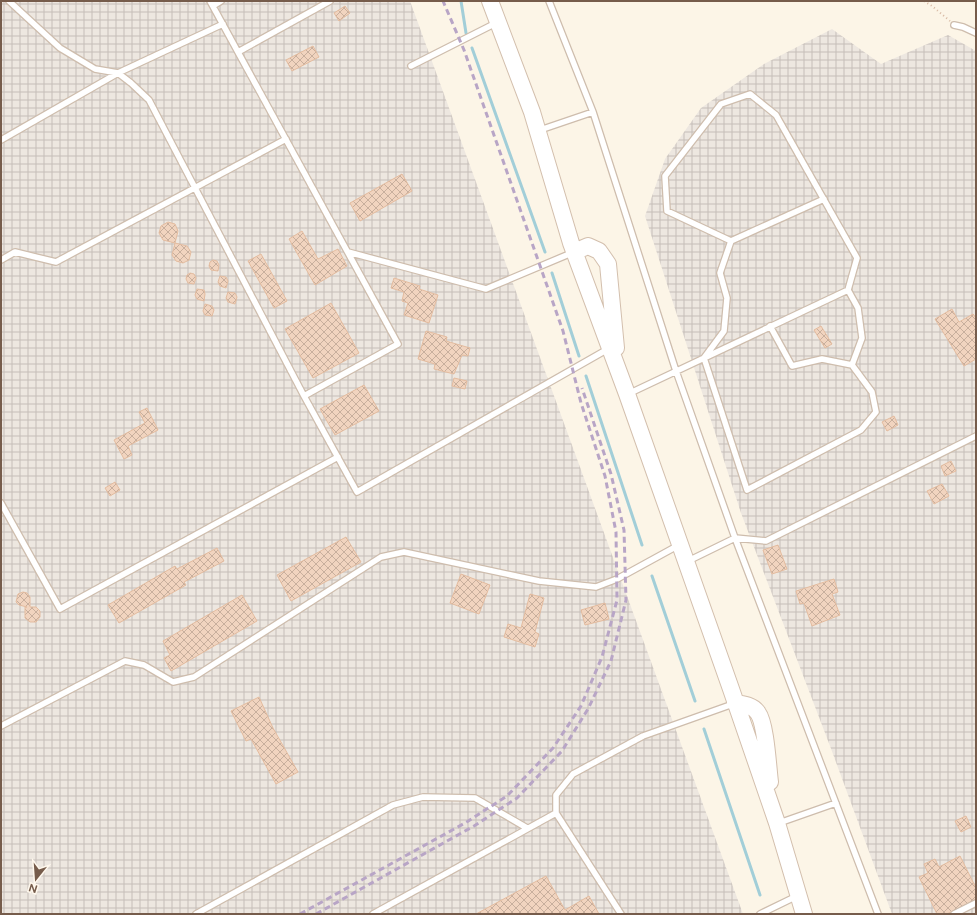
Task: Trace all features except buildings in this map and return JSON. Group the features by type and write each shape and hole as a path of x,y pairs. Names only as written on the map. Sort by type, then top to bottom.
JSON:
{"main road":[{"path":"490,1 538,131 574,252 627,394 735,703 748,705 758,712 763,727 776,820 804,914"},
{"path":"574,252 588,246 599,251 608,264 617,366"}],"lane":[{"path":"9,1 60,48 95,69 118,73 149,100 304,396 357,492 610,348"},
{"path":"222,1 212,3 398,344 304,396"},
{"path":"238,52 330,1"},
{"path":"548,1 593,112 676,371 735,538 878,914"},
{"path":"411,66 498,22"},
{"path":"1,140 118,73 223,24"},
{"path":"954,25 976,33"},
{"path":"731,241 667,211 665,176 721,104 750,94 776,115 857,258 848,290 858,308 862,338 852,365"},
{"path":"538,131 593,112"},
{"path":"1,260 15,252 56,262 286,139"},
{"path":"704,358 724,330 727,298 720,273 731,241 824,199"},
{"path":"348,252 486,289 574,252"},
{"path":"627,394 848,290"},
{"path":"704,358 747,490 862,430 876,412 872,392 852,365 822,359 792,366 770,326"},
{"path":"686,562 735,538 766,541 976,436"},
{"path":"1,503 60,609 338,457"},
{"path":"1,726 125,661 144,665 174,682 194,677 381,557 404,552 539,581 596,587 617,579 680,545"},
{"path":"621,914 556,813 556,796 573,774 643,736 735,703"},
{"path":"196,914 393,805 423,797 475,798 527,828"},
{"path":"776,820 836,803"},
{"path":"373,914 556,813"},
{"path":"760,914 799,895"},
{"path":"954,914 976,903"}],"path":[{"path":"924,1 954,25"}],"shaded area":[{"path":"1,1 410,1 743,914 1,914"},
{"path":"832,29 881,64 948,35 976,51 976,914 892,914 741,513 645,216 665,159 701,108 764,64"}],"waterway":[{"path":"461,1 466,33"},
{"path":"472,48 545,252"},
{"path":"552,273 579,356"},
{"path":"586,376 642,545"},
{"path":"652,576 695,701"},
{"path":"704,729 760,895"}],"railway":[{"path":"300,914 465,823 507,796 553,748 581,706 602,657 617,600 616,532 605,476 581,403 563,331 464,50 443,1"},
{"path":"316,914 474,826 517,798 562,751 588,709 611,661 626,600 624,530 611,474 582,388"}]}
